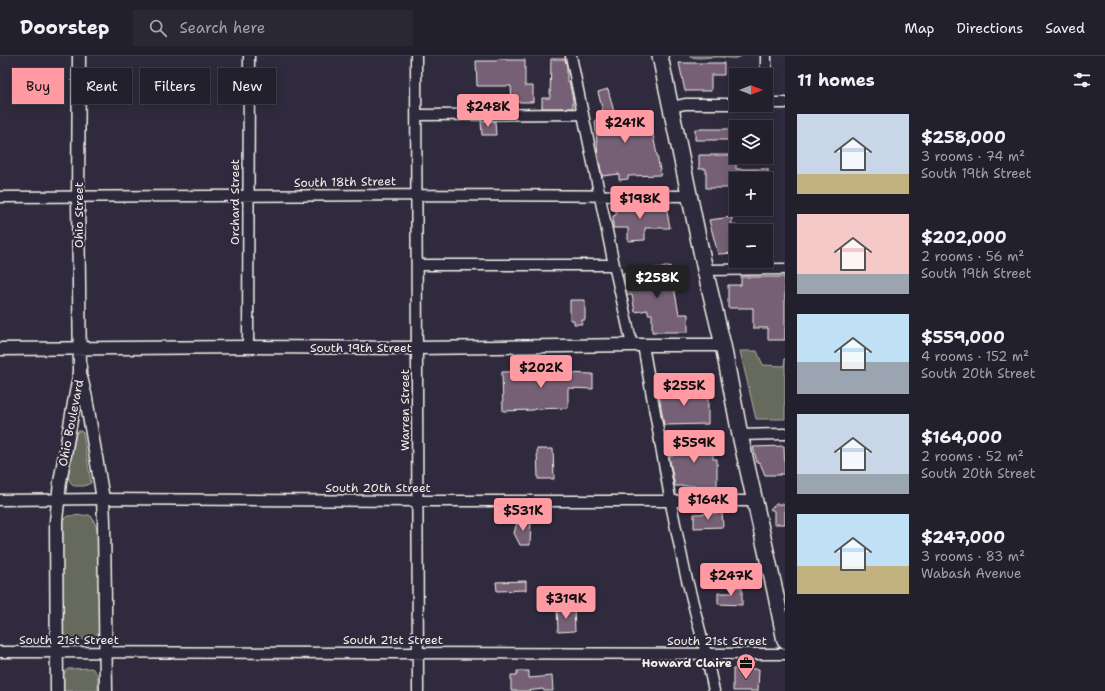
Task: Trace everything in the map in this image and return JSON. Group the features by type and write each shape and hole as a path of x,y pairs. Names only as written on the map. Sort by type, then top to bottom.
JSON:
{"main road":[{"path":"660,56 691,196 705,270 723,345 740,435 755,501 780,591 785,641"}],"street":[{"name":"Ohio Street","path":"79,56 78,197 80,373"},
{"name":"Orchard Street","path":"248,348 249,56"},
{"name":"Warren Street","path":"416,56 418,691"},
{"path":"571,56 614,265 638,345 685,572 714,691"},
{"path":"766,56 766,68"},
{"path":"773,103 785,103"},
{"path":"672,107 685,104 729,104"},
{"path":"417,115 583,114"},
{"name":"South 18th Street","path":"0,197 417,195 691,196"},
{"path":"417,265 614,265"},
{"path":"705,270 785,269"},
{"name":"South 19th Street","path":"0,349 417,348 723,345"},
{"name":"Ohio Boulevard","path":"80,373 86,398 103,499 106,691"},
{"name":"Ohio Boulevard","path":"57,691 56,521 58,499 80,373"},
{"path":"740,435 785,434"},
{"name":"South 20th Street","path":"0,500 755,501"},
{"name":"South 21st Street","path":"0,652 785,654"}],"green space":[{"path":"689,56 742,56 732,58 699,58"},
{"path":"740,351 757,351 763,365 784,366 785,358 785,419 756,419"},
{"path":"78,431 83,433 91,483 84,486 72,485 68,477 76,433"},
{"path":"89,515 92,517 98,531 100,635 98,638 77,640 67,637 61,629 63,520 67,516"},
{"path":"92,668 98,675 98,691 63,691 62,681 65,671 68,669"}],"building":[{"path":"498,59 525,60 525,86 533,86 533,102 512,102 511,86 477,86 476,61 496,61"},
{"path":"551,59 565,59 567,67 567,81 569,81 573,108 542,108 542,98 550,98"},
{"path":"679,63 724,63 724,75 711,75 711,91 685,91"},
{"path":"608,89 616,120 650,120 661,175 628,176 628,179 619,180 619,174 602,176 598,156 595,120 605,120 598,92"},
{"path":"481,121 495,121 496,135 482,135"},
{"path":"695,129 729,129 729,140 695,140"},
{"path":"699,155 729,155 729,164 736,164 736,169 768,169 768,172 729,172 729,188 706,188 706,169 699,169"},
{"path":"616,206 666,206 670,228 645,228 645,240 628,241 628,228 613,228 613,216 616,215"},
{"path":"732,217 732,224 729,224 729,253 718,254 709,220"},
{"path":"670,266 679,314 688,314 688,332 652,332 652,314 648,314 648,310 635,312 632,295 627,295 623,273"},
{"path":"741,277 785,277 785,340 768,340 768,328 753,328 753,308 728,308 728,285 741,285"},
{"path":"570,300 585,300 585,320 582,320 582,324 574,324 574,320 570,320"},
{"path":"548,366 565,366 565,373 593,374 593,389 568,388 568,408 503,411 502,372 549,371"},
{"path":"693,388 693,392 708,391 708,424 664,425 658,389"},
{"path":"673,441 713,441 713,459 717,459 717,486 675,486 669,457 673,456"},
{"path":"784,446 785,474 765,475 760,463 757,462 753,447"},
{"path":"537,449 553,449 554,479 538,479"},
{"path":"776,504 785,504 785,524 774,524 774,511 770,509"},
{"path":"722,513 723,527 694,528 694,514"},
{"path":"518,519 531,519 530,545 520,545 514,533"},
{"path":"526,581 526,590 497,591 496,582"},
{"path":"733,587 742,587 742,605 718,604 718,593 733,593"},
{"path":"574,607 575,631 558,632 557,608"},
{"name":"Howard Claire","path":"733,669 759,669 758,691 733,691"},
{"path":"517,671 529,671 529,678 552,676 553,691 544,691 543,689 511,691 511,675 517,675"}],"place":[{"name":"Howard Claire","path":"746,680"}]}
